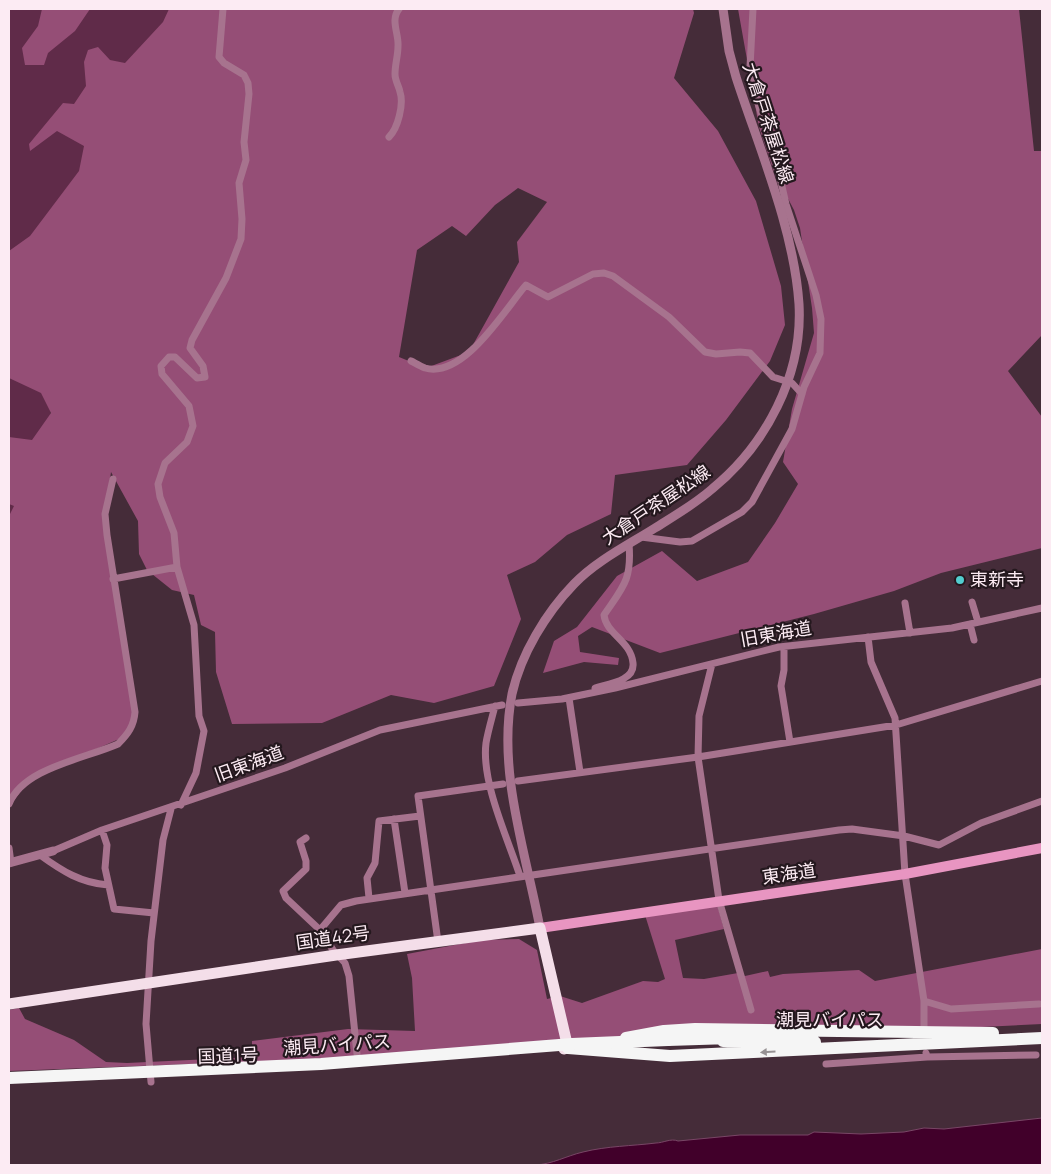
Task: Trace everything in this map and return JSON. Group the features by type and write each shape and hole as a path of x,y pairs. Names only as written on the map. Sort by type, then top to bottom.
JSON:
{"highway":[{"name":"国道42号","path":"9,1004 336,955 540,928"},
{"path":"540,928 568,1048"},
{"path":"568,1048 664,1031 695,1029 993,1033 1042,1030"},
{"name":"潮見バイパス","path":"9,1080 321,1064 572,1044 737,1038 899,1038 993,1033"},
{"path":"568,1048 670,1056 1042,1038"},
{"name":"潮見バイパス","path":"668,1040 939,1043"},
{"name":"国道1号","path":"9,1080 150,1079 306,1070 568,1048"}],"main road":[{"name":"東海道","path":"540,928 719,900 905,874 1042,848"}],"street":[{"path":"181,805 196,773 204,731 199,716 194,625 177,567 174,533 160,497 158,484 165,463 187,442 193,426 189,406 162,374 161,366 169,357 175,357 197,378 204,377 203,366 190,348 192,340 226,278 240,239 242,220 239,183 246,160 244,142 249,94 248,83 244,75 219,57 223,9"},
{"path":"389,137 393,134 401,108 401,94 395,76 399,45 395,28 396,13 399,9"},
{"name":"大倉戸茶屋松線","path":"540,928 511,787 509,724 513,693 526,654 546,618 575,582 712,490 735,468 760,437 780,403 797,342 799,306 796,278 787,233 736,77 722,9"},
{"path":"641,537 680,542 692,541 742,512 752,502 792,429 802,394 820,353 821,319 816,294 788,213 776,160 754,91 750,67 753,9"},
{"path":"411,361 426,368 442,367 457,362 484,337 526,284 548,297 593,274 604,273 625,283 669,317 705,352 716,354 750,353 773,377 797,386 802,394"},
{"path":"9,804 24,782 39,773 118,744 126,736 134,723 135,712 113,579 105,514 113,479"},
{"path":"596,692 595,688 624,679 632,673 633,666 627,645 608,626 604,615 629,576 631,566 629,544"},
{"path":"113,579 177,567"},
{"path":"972,602 978,622"},
{"path":"905,603 910,633"},
{"name":"旧東海道","path":"518,704 569,698 784,647 910,633 970,624 1012,613 1042,608"},
{"path":"970,624 974,640"},
{"path":"868,637 871,662 891,706 896,725 905,874 924,1001 924,1027"},
{"path":"784,647 784,670 781,686 790,742"},
{"path":"712,664 699,716 698,757 710,850 719,900 751,1010"},
{"path":"518,781 698,757 896,725 1042,681"},
{"path":"569,698 580,772"},
{"name":"旧東海道","path":"10,863 40,856 102,830 171,809 293,766 380,730 499,705 486,744 490,786"},
{"path":"438,942 433,890 418,796 503,784"},
{"path":"490,786 520,876"},
{"path":"320,930 341,905 369,898 839,830 852,829 904,836 939,845 981,823 1042,801"},
{"path":"150,1079 146,1024 154,912 163,840 171,809"},
{"path":"369,898 367,878 376,862 379,820 420,816"},
{"path":"394,819 405,894"},
{"path":"102,830 107,845 105,868 114,909 154,912"},
{"path":"306,838 300,842 306,861 306,869 283,891 286,898 320,930 336,955 345,963 349,976 357,1054"},
{"path":"9,848 10,863"},
{"path":"40,856 76,878 90,884 108,885"},
{"path":"924,1001 951,1009 1039,1004"},
{"path":"826,1064 926,1055 1036,1055"}],"shaded area":[{"path":"9,9 199,9 9,287"},
{"path":"42,9 90,9 75,31 48,53 44,65 25,65 22,48 38,26"},
{"path":"169,9 693,9 694,13 674,78 718,131 756,201 781,286 785,325 770,361 726,420 687,465 615,475 611,514 567,535 535,562 507,575 521,619 494,686 434,703 391,695 322,723 232,724 216,672 215,632 201,625 194,595 172,590 147,570 139,554 138,521 111,472 105,514 134,716 126,736 32,777 9,807 9,516 14,506 9,504 9,437 32,440 51,413 41,393 9,378 9,251 30,236 79,171 84,146 57,131 30,151 29,144 63,103 74,104 86,86 84,62 88,50 98,47 110,60 125,63 163,22","holes":["518,188 547,202 517,242 519,262 469,352 426,368 399,357 417,250 452,226 466,236 495,205"]},
{"path":"738,9 1019,9 1034,151 1042,151 1042,335 1008,371 1042,417 1042,548 941,573 894,591 814,614 660,653 592,627 578,636 580,652 619,658 618,665 584,662 543,673 554,641 577,627 617,576 662,551 697,581 748,562 775,523 798,484 783,462 792,409 814,333 812,308 800,228 794,210 774,172 759,127"},
{"path":"9,374 46,382 59,470 9,535"},
{"path":"717,904 724,929 675,940 683,978 704,979 738,973 745,976 768,971 770,977 783,974 859,970 875,981 1042,949 1042,1024 349,1058 9,1071 9,1010 19,1008 25,1019 74,1040 106,1062 127,1063 252,1057 252,1041 348,1029 415,1031 412,978 407,954 481,940 519,939 537,950 547,999 560,996 582,1003 643,981 658,982 665,979 645,915"},
{"path":"1042,1118 1042,1165 535,1165 592,1150 673,1140 740,1135 808,1135 814,1132 861,1134 904,1132 924,1128 944,1129"}],"place":[{"name":"東新寺","path":"960,580"}]}
